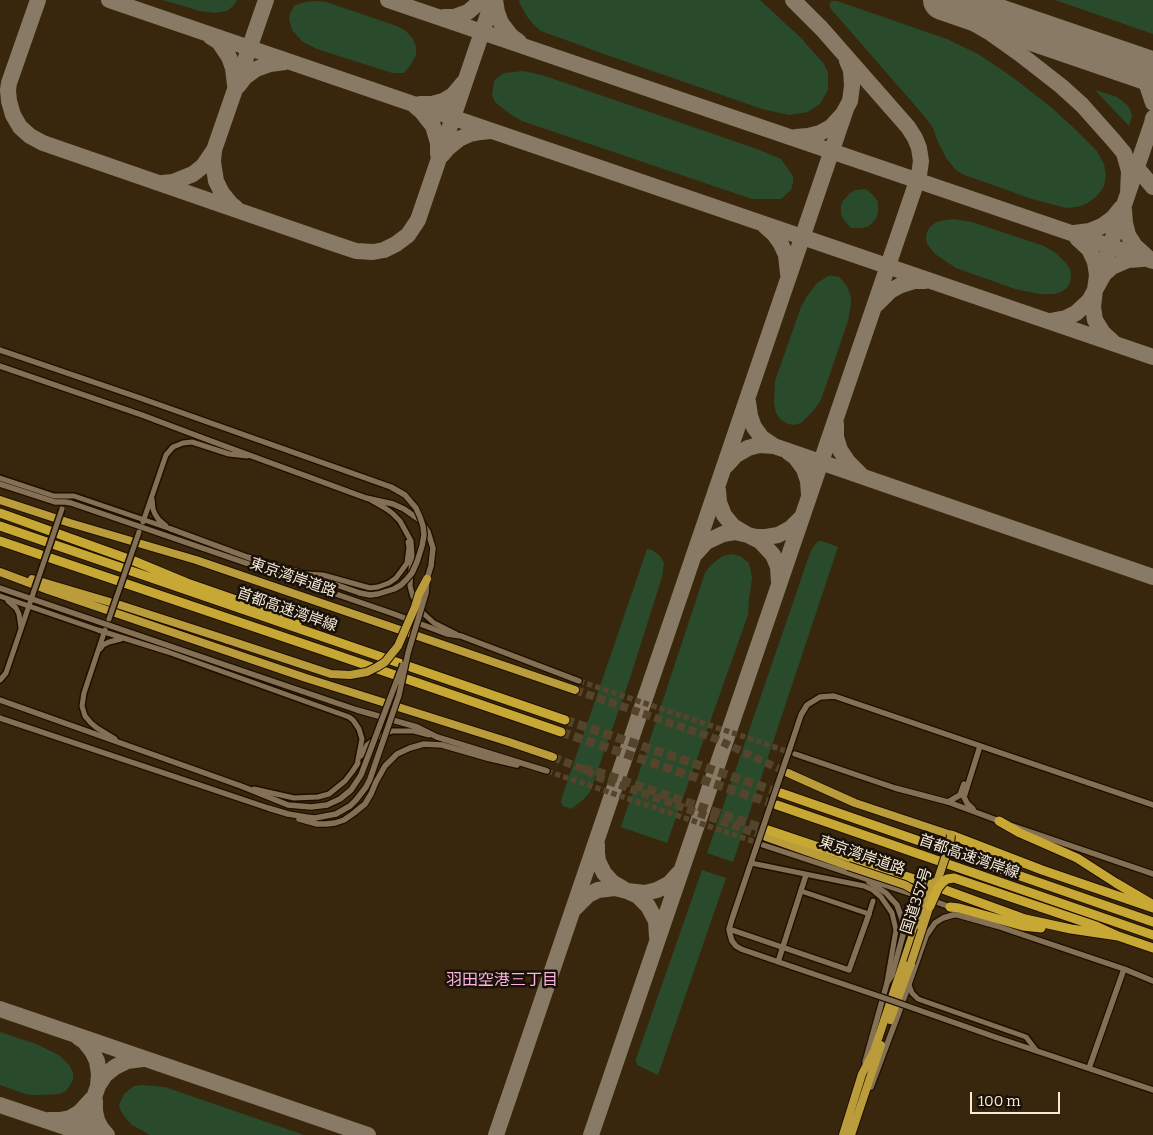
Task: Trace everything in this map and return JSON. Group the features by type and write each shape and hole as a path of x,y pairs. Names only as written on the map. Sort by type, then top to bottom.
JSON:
{"highway":[{"name":"東京湾岸道路","path":"0,500 70,523 196,560 575,690"},
{"path":"0,513 134,561 187,583 285,617 328,638"},
{"name":"首都高速湾岸線","path":"0,526 565,720"},
{"name":"首都高速湾岸線","path":"0,541 561,732"},
{"path":"0,547 24,554 43,555"},
{"path":"0,572 306,678 552,757"},
{"path":"10,576 50,583 331,674 341,675 359,674 385,662 395,650 427,579"},
{"path":"788,773 855,803 951,835 1059,876 1153,906"},
{"name":"首都高速湾岸線","path":"781,793 1153,922"},
{"name":"首都高速湾岸線","path":"777,805 1153,936"},
{"path":"999,821 1020,833 1077,858 1153,906"},
{"name":"国道357号","path":"843,1135 862,1074 874,1052 930,906 951,835"},
{"name":"国道357号","path":"851,1135 879,1053 907,962 916,925 946,841 951,835"},
{"name":"東京湾岸道路","path":"766,837 905,885 914,890 920,901 916,925"},
{"path":"766,837 926,883 1025,919 1071,929 1118,936"},
{"path":"930,906 942,883 947,879 954,878 1096,926 1153,948"},
{"path":"950,906 1023,926 1058,930 1071,929"}],"street":[{"path":"0,350 382,484 405,495 416,508 423,526 424,535 417,562 408,579 394,589 370,595 246,557 74,496 54,496 0,478"},
{"path":"0,366 142,415 366,498 393,504 421,521 428,532 432,548 426,593 398,695 370,779 362,793 350,806 336,814 315,818 288,814 0,718"},
{"path":"122,743 91,723 85,716 82,706 84,693 166,455 178,444 192,442 229,454 256,458"},
{"path":"0,484 55,502 65,502 140,530 394,614 448,634 461,636"},
{"path":"152,495 155,514 159,520 171,529"},
{"path":"366,498 392,513 400,521 411,541 410,586 413,597 428,619 440,627 461,636 579,681"},
{"path":"0,680 6,673 65,502"},
{"path":"302,573 323,574 370,588 389,583 396,578 407,563 407,534"},
{"path":"0,588 108,622 357,710 417,727 437,737"},
{"path":"2,597 168,652 349,717 359,729 362,739 357,765"},
{"path":"2,597 12,603 19,614 21,631"},
{"path":"98,652 109,642 126,639"},
{"path":"0,700 241,786 288,805 311,807 327,805 340,799 351,790 362,775 408,653"},
{"path":"1153,805 839,698 824,696 815,698 804,709 729,929 732,941 741,949 1153,1090"},
{"path":"241,786 294,798 318,797 329,794 345,781 352,772 367,745 376,738 392,731 414,731 547,771"},
{"path":"288,814 317,824 344,820 365,804 385,766 397,754 424,744 442,745 508,763 539,768"},
{"path":"948,802 960,795 978,745"},
{"path":"976,812 970,807 964,797 978,745"},
{"path":"795,754 895,788 948,802 1153,874"},
{"path":"766,837 861,878 880,888 897,905 902,919 903,935 892,975 887,983"},
{"path":"751,863 864,886 882,897 888,905 896,930 887,983 862,1074"},
{"path":"778,962 806,875"},
{"path":"861,878 950,906 997,926"},
{"path":"801,891 868,914"},
{"path":"729,929 849,970 873,901"},
{"path":"855,1124 884,1056 926,936 931,927 939,920 958,915 997,926 1153,980"},
{"path":"1089,1068 1124,969"},
{"path":"910,985 912,993 918,999 1022,1035 1029,1040 1036,1050"}],"green space":[{"path":"163,0 237,0 227,11 215,13 200,11"},
{"path":"519,0 760,0 800,37 824,64 828,73 828,90 820,104 808,112 789,115 762,109 541,31 528,18"},
{"path":"1055,0 1153,0 1153,34"},
{"path":"314,1 326,2 397,26 406,31 413,39 416,47 416,55 410,66 404,73 392,73 317,49 303,42 292,30 289,19 290,14 294,6"},
{"path":"831,1 837,1 947,39 978,54 1011,76 1052,108 1097,151 1104,164 1106,175 1104,186 1100,192 1086,204 1066,208 1032,199 962,174 946,158 933,128 925,117 831,9 829,5"},
{"path":"523,71 542,75 781,159 793,176 791,190 781,199 752,199 522,121 495,102 492,95 494,81 498,77 504,73"},
{"path":"1095,90 1117,97 1126,104 1132,116 1129,126"},
{"path":"866,189 878,202 877,216 869,226 851,228 841,214 842,202 850,193"},
{"path":"953,219 972,222 1044,246 1056,253 1070,269 1070,282 1067,288 1054,294 1039,294 1015,289 956,268 935,254 927,244 926,238 930,227 935,223"},
{"path":"828,276 839,277 848,288 851,304 848,321 821,400 801,423 788,424 781,420 776,413 774,403 775,381 801,307 817,283"},
{"path":"818,541 838,547 733,862 707,853 810,553"},
{"path":"647,549 660,556 664,563 662,577 630,678 590,792 571,809 563,806 561,802 562,797"},
{"path":"732,554 740,556 748,562 750,567 752,578 748,615 667,843 621,827 705,573 717,560"},
{"path":"702,870 726,878 658,1075 637,1065 636,1059"},
{"path":"0,1032 36,1044 59,1055 70,1066 73,1073 73,1080 66,1091 59,1094 31,1095 0,1085"},
{"path":"134,1086 165,1087 304,1135 150,1135 132,1125 124,1116 119,1105 124,1094"}],"taxiway":[{"path":"38,0 8,90 13,115 20,127 30,136 43,143 335,244 356,251 373,252 384,250 396,244 408,235 418,220 493,0"},
{"path":"109,0 1153,357"},
{"path":"213,153 266,0"},
{"path":"388,0 1153,261"},
{"path":"444,17 454,17 468,12 482,0"},
{"path":"495,0 501,23 511,36 519,42"},
{"path":"591,1135 919,175 921,161 919,148 908,127 822,29 793,0"},
{"path":"934,0 989,32 1061,86 1082,105 1124,153 1129,171 1128,193"},
{"path":"211,37 219,42 229,57 233,68 235,85"},
{"path":"1119,60 1128,64 1142,77 1153,103"},
{"path":"796,137 820,133 831,127 843,114 850,101 852,86 851,70 847,61"},
{"path":"238,86 245,77 256,69 270,64 285,62"},
{"path":"420,104 432,104 443,101 453,95 463,83"},
{"path":"415,106 433,126 438,143 438,154"},
{"path":"496,1135 846,109"},
{"path":"1095,290 1153,118"},
{"path":"442,155 459,139 470,134 490,131"},
{"path":"214,150 213,162 216,181 222,193 236,208"},
{"path":"162,183 173,182 193,174 203,166 214,150"},
{"path":"1132,162 1153,187"},
{"path":"1074,233 1090,231 1102,226 1113,218 1121,208"},
{"path":"1124,210 1128,235 1135,246 1147,257"},
{"path":"765,226 781,244 786,255 788,274"},
{"path":"1050,321 1066,318 1076,313 1089,301 1095,290 1097,275 1095,262 1089,249 1077,238"},
{"path":"1113,342 1103,333 1095,320 1093,307 1095,290 1104,274 1112,267 1128,260 1142,259"},
{"path":"877,304 890,291 901,285 914,281 925,281"},
{"path":"748,402 754,427 762,438 774,446"},
{"path":"836,424 836,437 840,450 848,462 860,474"},
{"path":"727,465 736,455 748,448 759,445 774,446 1153,577"},
{"path":"788,452 795,457 804,469 808,481 809,495"},
{"path":"718,490 719,502 724,515 733,526 748,535 756,537 778,535 791,528 801,518"},
{"path":"696,553 706,542 723,534 735,532 748,535 760,541 773,555 778,567 779,582"},
{"path":"597,845 598,861 604,873 612,882 627,891 645,893 657,890 669,884 679,873"},
{"path":"575,908 588,895 598,890 615,888 627,891 638,896 648,906 656,921 657,937"},
{"path":"0,1009 368,1135"},
{"path":"78,1037 92,1051 97,1061 99,1074 98,1086 81,1135"},
{"path":"98,1086 105,1075 115,1067 127,1061 143,1059"},
{"path":"49,1120 70,1118 80,1112 92,1099"},
{"path":"95,1101 97,1120 107,1135"},
{"path":"0,1105 89,1135"}],"runway":[{"path":"943,0 1153,72"}],"tunnel":[{"path":"579,681 795,754"},
{"path":"575,690 716,739 788,773"},
{"path":"565,720 781,793"},
{"path":"561,732 777,805"},
{"path":"553,757 600,778 766,837"},
{"path":"583,769 601,773 768,830"},
{"path":"547,771 761,844"}],"district":[{"name":"羽田空港三丁目","path":"502,981"}]}
